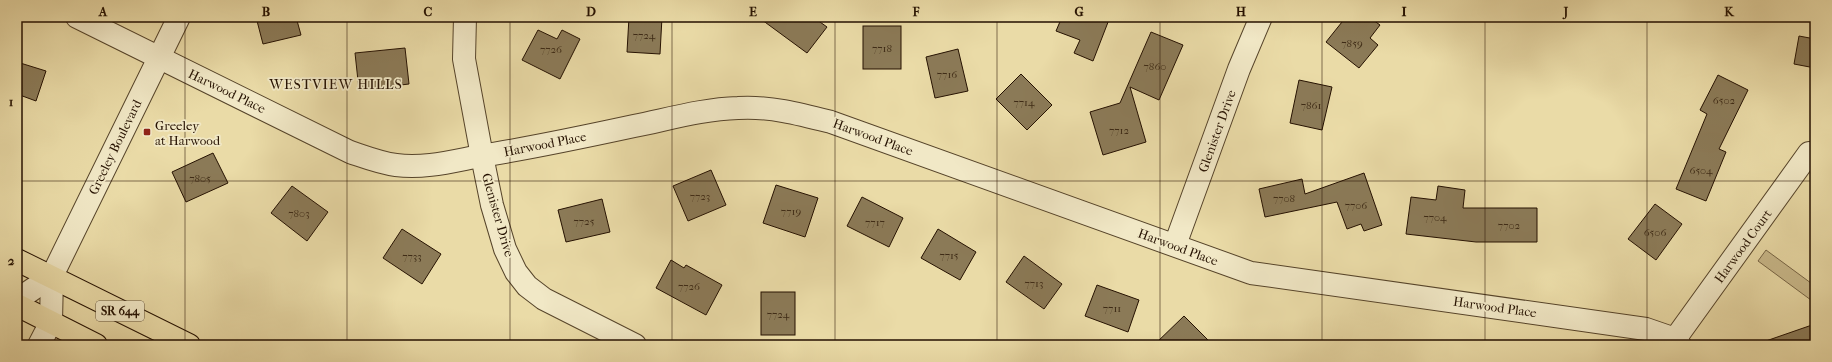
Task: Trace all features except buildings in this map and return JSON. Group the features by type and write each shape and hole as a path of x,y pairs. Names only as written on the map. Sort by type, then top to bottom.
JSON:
{"main road":[{"name":"SR 644","path":"17,260 189,345"},
{"path":"17,304 96,345"}],"street":[{"name":"Harwood Place","path":"77,17 350,152 371,160 396,165 420,166 543,145 703,111 739,108 767,108 799,113 830,122 1251,272 1646,328 1677,342"},
{"name":"Greeley Boulevard","path":"39,345 50,322 52,276 179,17"},
{"name":"Glenister Drive","path":"465,17 464,59 482,156 492,205 505,249 516,272 527,286 544,299 635,345"},
{"name":"Glenister Drive","path":"1175,245 1239,69 1260,17"},
{"name":"Harwood Court","path":"1677,342 1810,153"},
{"name":"Greeley Boulevard","path":"17,300 52,276"}],"shaded area":[{"path":"1766,250 1815,286 1815,303 1758,261"}],"place":[{"name":"Greeley at Harwood","path":"147,132"}],"district":[{"name":"WESTVIEW HILLS","path":"336,84"}]}
